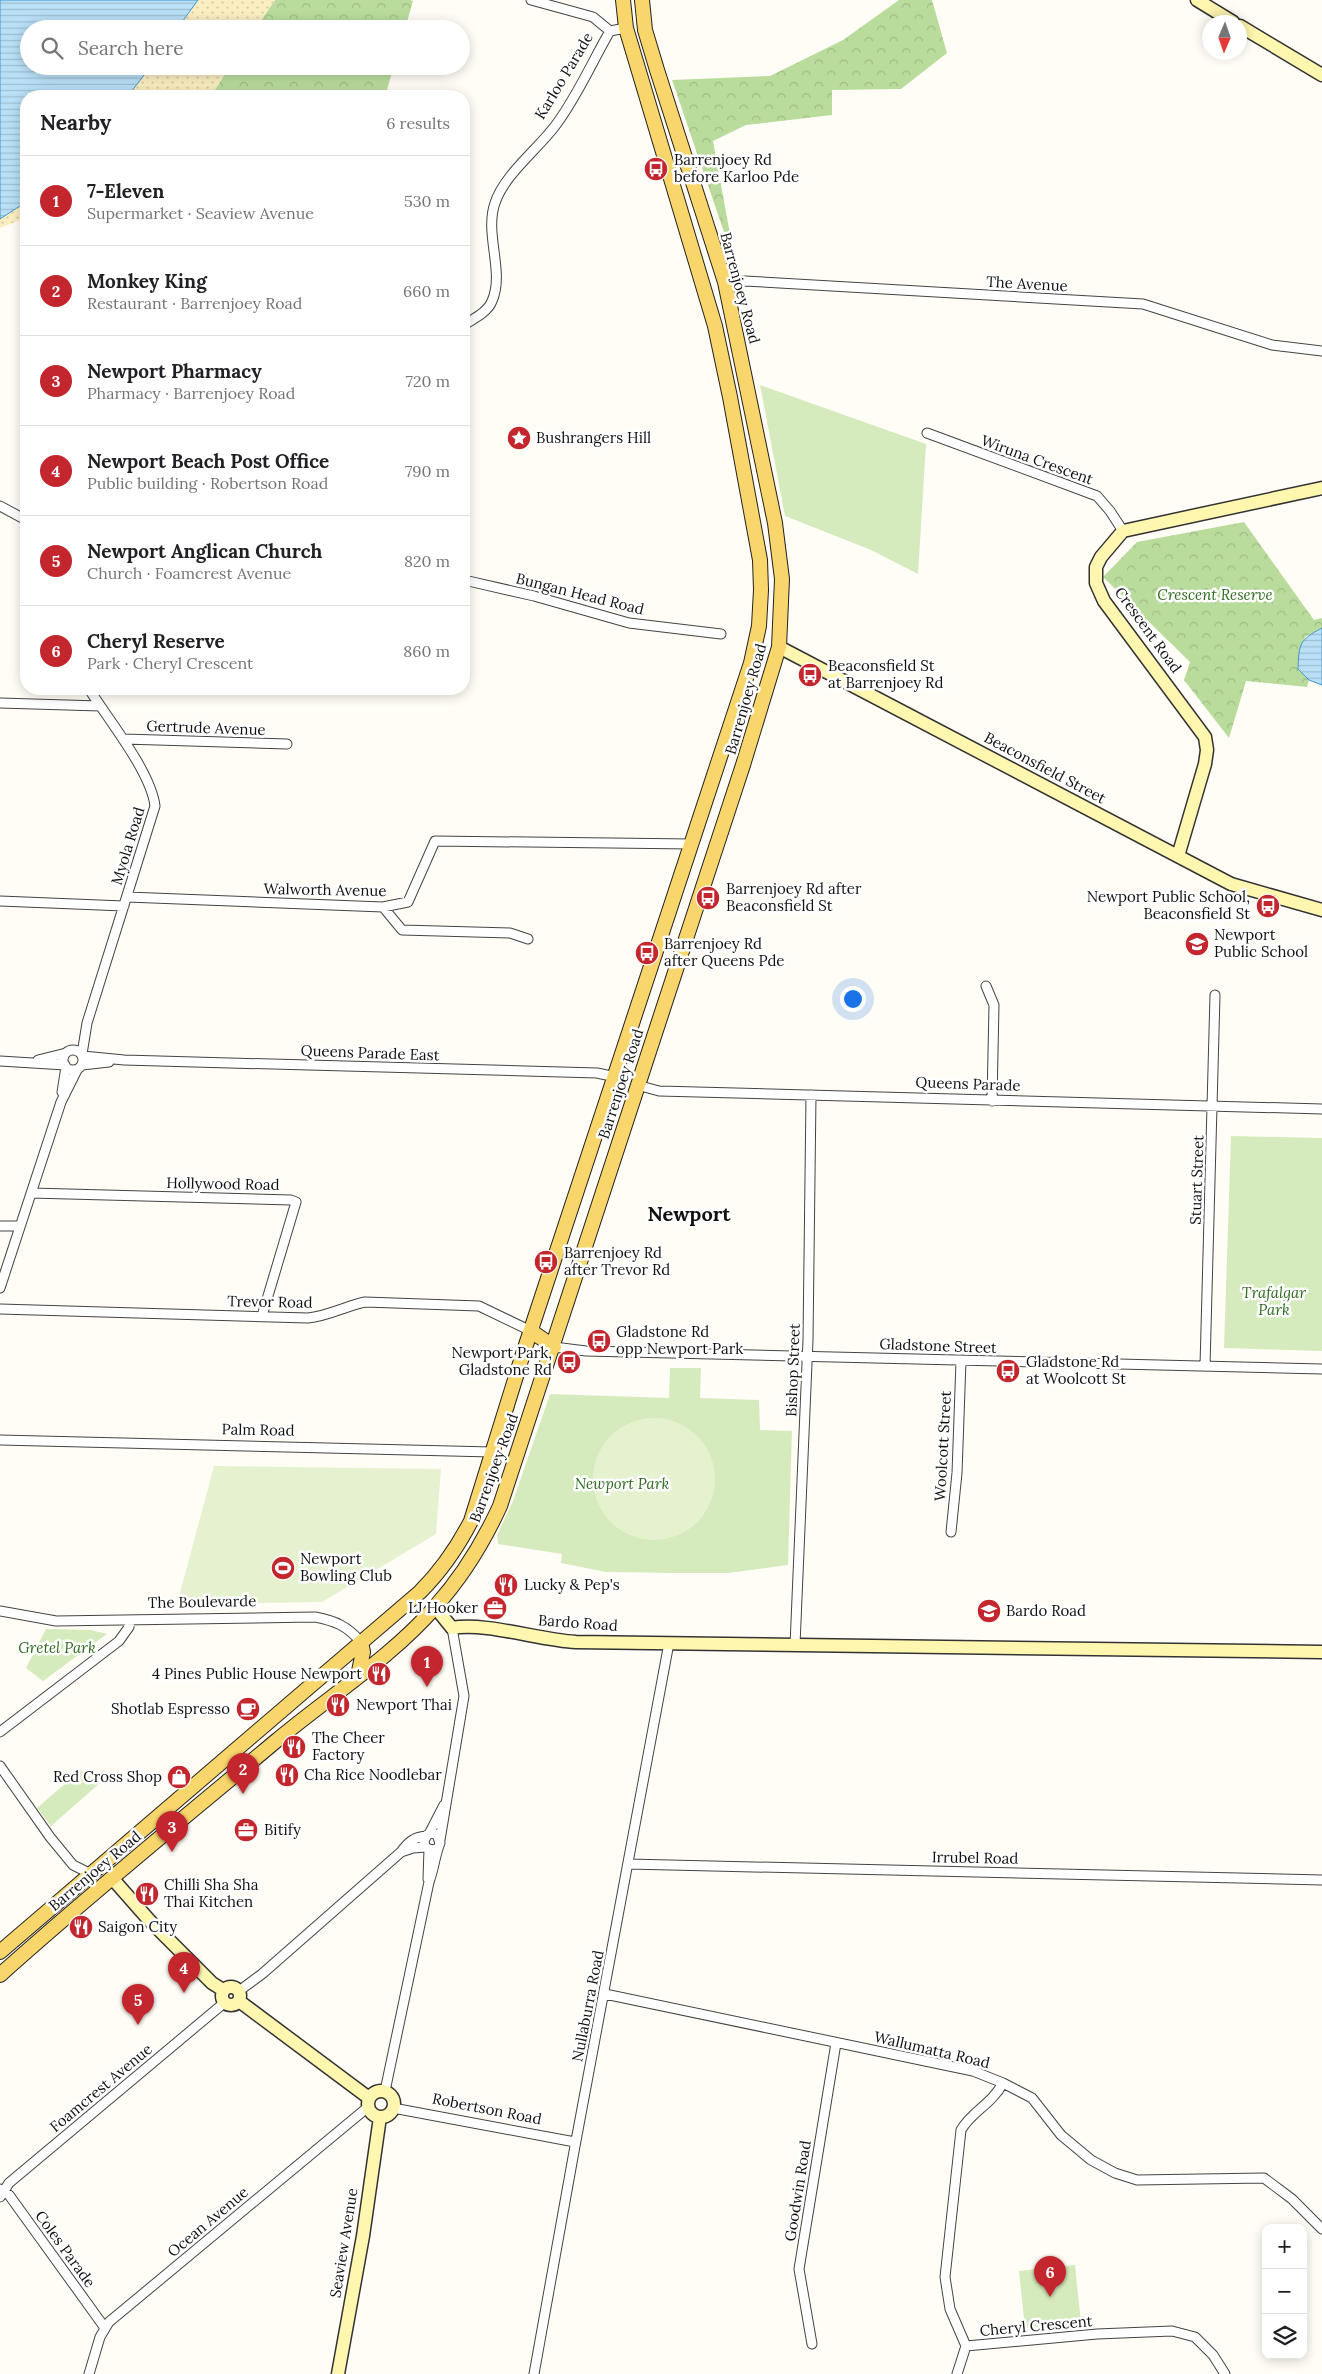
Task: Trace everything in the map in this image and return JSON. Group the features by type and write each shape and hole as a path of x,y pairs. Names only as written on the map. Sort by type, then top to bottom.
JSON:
{"main road":[{"name":"Barrenjoey Road","path":"0,1952 420,1592 446,1563 471,1521 531,1330 616,1077 758,639 761,590 760,560 716,326 626,28 623,0"},
{"name":"Barrenjoey Road","path":"0,1975 112,1878 277,1740 392,1648 435,1607 474,1557 487,1535 500,1506 554,1347 637,1085 744,765 779,647 782,579 775,523 725,282 656,70 642,6"},
{"path":"626,28 642,6"},
{"name":"Beaconsfield Street","path":"758,639 779,647"},
{"name":"Queens Parade","path":"616,1077 637,1085"},
{"path":"531,1330 554,1347"},
{"name":"Palm Road","path":"492,1452 515,1459"},
{"path":"420,1592 435,1607"},
{"path":"361,1642 372,1647 392,1648"},
{"path":"358,1676 363,1652 361,1642"}],"street":[{"path":"531,0 593,17 610,30"},
{"path":"1197,0 1222,15"},
{"name":"Karloo Parade","path":"470,321 484,312 492,301 496,283 491,226 494,205 500,190 556,125 610,30 626,28"},
{"path":"1247,30 1322,75"},
{"name":"The Avenue","path":"725,282 754,282 1143,304 1272,345 1322,351"},
{"name":"Wiruna Crescent","path":"928,434 1096,496 1110,511 1123,530"},
{"path":"1123,530 1232,509 1322,488"},
{"path":"0,506 20,517"},
{"name":"Crescent Road","path":"1123,530 1101,557 1096,567 1096,583 1104,601 1205,737 1207,750 1205,764 1178,856"},
{"name":"Bungan Head Road","path":"470,582 629,623 721,634"},
{"name":"Beaconsfield Street","path":"779,647 1231,884 1322,910"},
{"name":"Myola Road","path":"0,1288 60,1102 81,1061 87,1023 155,806 152,791 124,739 93,695"},
{"path":"0,703 100,706"},
{"name":"Gertrude Avenue","path":"124,739 287,744"},
{"name":"Walworth Avenue","path":"0,901 126,901 383,908 408,902 434,841 692,844"},
{"path":"383,908 402,930 510,933 528,939"},
{"path":"986,986 994,1005 992,1101"},
{"name":"Stuart Street","path":"1205,1366 1215,995"},
{"name":"Myola Road","path":"60,1102 65,1066 63,1060 87,1023"},
{"path":"33,1062 69,1051 81,1061"},
{"name":"Queens Parade East","path":"81,1061 124,1060 597,1073 616,1077"},
{"path":"0,1061 33,1062 65,1066 81,1061"},
{"name":"Queens Parade","path":"637,1085 659,1091 1322,1109"},
{"name":"Bishop Street","path":"795,1645 805,1442 811,1095"},
{"name":"Hollywood Road","path":"31,1193 291,1200 296,1202 262,1316"},
{"path":"0,1226 19,1226"},
{"name":"Trevor Road","path":"0,1309 308,1318 321,1317 347,1306 366,1302 479,1306 531,1330"},
{"name":"Gladstone Street","path":"554,1347 586,1351 961,1362 1322,1368"},
{"name":"Woolcott Street","path":"952,1532 957,1473 961,1362"},
{"name":"Palm Road","path":"0,1440 492,1452"},
{"path":"401,1852 413,1848 430,1848 440,1845 464,1696 452,1628 435,1607"},
{"name":"The Boulevarde","path":"0,1612 56,1620 316,1617 335,1620 344,1625 361,1642"},
{"path":"0,1732 119,1642 129,1627 130,1620"},
{"name":"Bardo Road","path":"452,1628 476,1627 550,1640 1322,1652"},
{"name":"Nullaburra Road","path":"534,2374 575,2142 605,1994 669,1643"},
{"path":"0,1766 50,1837 73,1865 91,1874"},
{"path":"385,2091 429,1882 430,1848 424,1842 445,1805"},
{"path":"385,2091 392,2098 393,2108 388,2114 380,2117 370,2112 368,2102 239,1996 230,1986 223,1990 221,1997 224,2003 234,2005 239,1996 262,1974 401,1852 414,1838 436,1834 440,1840"},
{"name":"Irrubel Road","path":"628,1864 1322,1880"},
{"path":"112,1878 149,1920 212,1983 223,1990"},
{"name":"Wallumatta Road","path":"605,1994 973,2071 1003,2083 1032,2098 1061,2135 1091,2160 1115,2173 1137,2180 1264,2178 1292,2199 1322,2229"},
{"name":"Foamcrest Avenue","path":"1,2193 10,2183 224,2003"},
{"name":"Goodwin Road","path":"812,2344 799,2269 836,2043"},
{"name":"Cheryl Crescent","path":"1003,2083 994,2098 966,2121 961,2130 945,2277 950,2309 966,2346 1097,2334 1172,2331 1195,2338 1213,2354 1225,2374"},
{"path":"368,2102 376,2092 385,2091"},
{"name":"Ocean Avenue","path":"89,2374 100,2337 116,2316 368,2102"},
{"name":"Robertson Road","path":"393,2108 575,2142"},
{"name":"Seaview Avenue","path":"338,2374 363,2236 380,2117"},
{"name":"Coles Parade","path":"1,2193 9,2195 106,2328"},
{"path":"957,2374 966,2346"}],"green space":[{"path":"275,0 413,1 408,20 261,20"},
{"path":"899,0 932,0 947,53 901,89 832,90 832,115 746,125 713,141 736,267 672,80 770,76 843,40"},
{"path":"224,75 391,75 387,90 215,90"},
{"path":"760,385 926,444 918,574 871,550 785,516"},
{"name":"Crescent Reserve","path":"1244,522 1314,620 1322,618 1322,628 1305,637 1298,669 1309,680 1307,687 1246,681 1229,738 1184,680 1190,662 1103,577 1137,542"},
{"name":"Trafalgar Park","path":"1231,1136 1322,1138 1322,1351 1224,1348"},
{"name":"Newport Park","path":"670,1368 701,1368 700,1398 759,1400 760,1430 792,1431 788,1565 728,1573 606,1572 561,1563 562,1554 498,1544 497,1535 513,1501 550,1394 669,1398"},
{"path":"654,1418 677,1423 697,1436 710,1456 715,1479 710,1502 697,1522 677,1535 654,1540 631,1535 611,1522 598,1502 593,1479 598,1456 611,1436 631,1423"},
{"name":"Newport Bowling Club","path":"214,1466 441,1469 436,1534 322,1602 177,1604"},
{"name":"Gretel Park","path":"46,1629 91,1630 107,1634 43,1681 26,1668"},
{"path":"81,1770 93,1779 104,1770 109,1775 51,1826 37,1808"},
{"path":"1075,2265 1081,2323 1025,2328 1019,2271"}],"sand":[{"path":"198,0 275,0 261,20 184,20"},
{"path":"144,75 224,75 215,90 133,90"},
{"path":"20,206 20,220 0,228 0,219"}],"water":[{"path":"0,0 198,0 184,20 20,20 20,75 144,75 133,90 20,90 20,206 0,219"},
{"path":"1322,628 1322,685 1309,680 1298,669 1302,644 1309,636"}],"place":[{"name":"Barrenjoey Rd before Karloo Pde","path":"656,169"},
{"name":"Bushrangers Hill","path":"519,438"},
{"name":"Beaconsfield St at Barrenjoey Rd","path":"810,675"},
{"name":"Barrenjoey Rd after Beaconsfield St","path":"708,898"},
{"name":"Newport Public School, Beaconsfield St","path":"1268,906"},
{"name":"Newport Public School","path":"1197,944"},
{"name":"Barrenjoey Rd after Queens Pde","path":"647,953"},
{"name":"Barrenjoey Rd after Trevor Rd","path":"546,1262"},
{"name":"Gladstone Rd opp Newport Park","path":"599,1341"},
{"name":"Newport Park, Gladstone Rd","path":"569,1362"},
{"name":"Gladstone Rd at Woolcott St","path":"1008,1371"},
{"name":"Newport Bowling Club","path":"283,1568"},
{"name":"Lucky & Pep's","path":"506,1585"},
{"name":"LJ Hooker","path":"495,1608"},
{"name":"Bardo Road","path":"989,1611"},
{"name":"4 Pines Public House Newport","path":"379,1674"},
{"name":"7-Eleven","path":"427,1687"},
{"name":"Newport Thai","path":"338,1705"},
{"name":"Shotlab Espresso","path":"248,1709"},
{"name":"The Cheer Factory","path":"294,1747"},
{"name":"Cha Rice Noodlebar","path":"287,1775"},
{"name":"Red Cross Shop","path":"179,1777"},
{"name":"Monkey King","path":"243,1794"},
{"name":"Bitify","path":"246,1830"},
{"name":"Newport Pharmacy","path":"172,1852"},
{"name":"Chilli Sha Sha Thai Kitchen","path":"147,1894"},
{"name":"Saigon City","path":"81,1927"},
{"name":"Newport Beach Post Office","path":"184,1993"},
{"name":"Newport Anglican Church","path":"138,2025"},
{"name":"Cheryl Reserve","path":"1050,2297"}],"district":[{"name":"Newport","path":"689,1214"}]}
